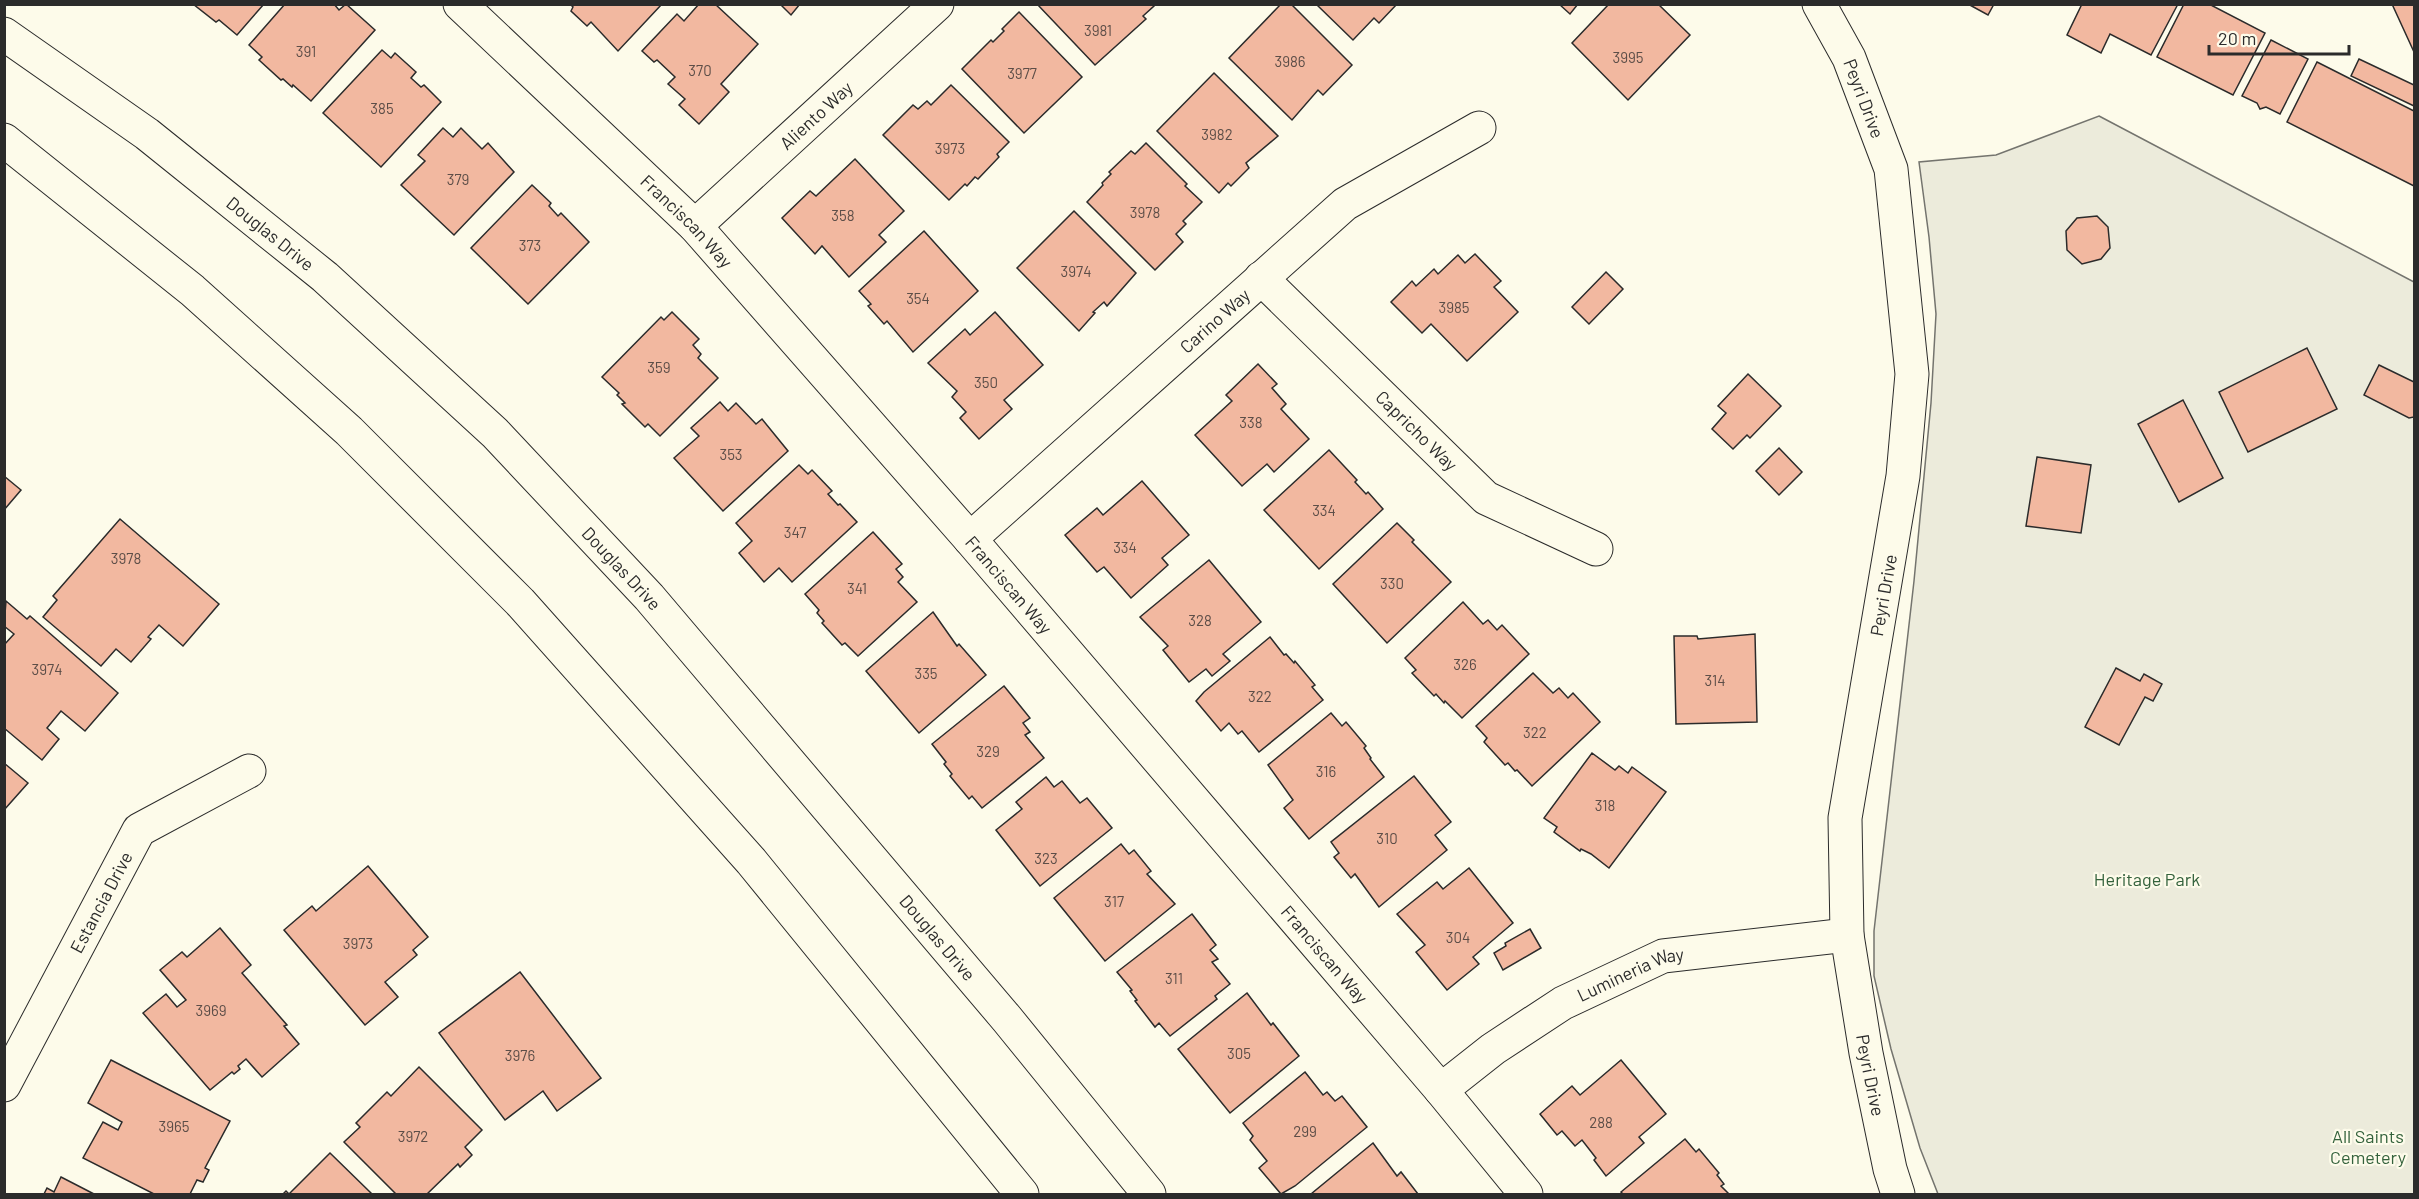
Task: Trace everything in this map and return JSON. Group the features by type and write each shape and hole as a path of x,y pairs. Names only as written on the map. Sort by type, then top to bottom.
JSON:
{"street":[{"name":"Franciscan Way","path":"460,4 694,226 970,539 1442,1090 1526,1194"},
{"name":"Aliento Way","path":"694,226 937,4"},
{"name":"Peyri Drive","path":"1819,4 1849,58 1891,169 1912,374 1903,476 1845,818 1847,935 1869,1065 1890,1169 1898,1194"},
{"name":"Douglas Drive","path":"4,34 147,134 316,270 495,433 649,597 1007,1019 1149,1194"},
{"name":"Carino Way","path":"970,539 1345,204 1479,128"},
{"path":"4,140 192,290 349,431 520,602 751,861 1022,1194"},
{"name":"Capricho Way","path":"1261,278 1486,498 1596,549"},
{"name":"Estancia Drive","path":"4,1085 140,830 249,771"},
{"name":"Lumineria Way","path":"1442,1090 1493,1049 1563,1003 1663,956 1847,935"}],"green space":[{"name":"Heritage Park","path":"2099,116 2414,282 2414,1194 1938,1194 1920,1148 1891,1049 1874,976 1874,931 1914,581 1931,403 1936,314 1919,162 1996,155"}],"building":[{"path":"193,4 264,4 237,35 219,20 216,22"},
{"path":"285,4 334,4 339,10 346,4 375,30 311,101 293,85 292,87 283,79 281,80 259,60 262,57 249,45"},
{"path":"570,4 662,4 618,51 591,22 587,26 571,11 573,7"},
{"path":"699,4 715,4 758,44 721,84 729,92 699,124 679,105 685,99 668,84 675,77 657,60 654,62 642,51 677,14 684,21"},
{"path":"780,4 800,4 791,15"},
{"path":"1037,4 1153,4 1154,6 1143,16 1146,19 1095,65"},
{"path":"1281,4 1291,4 1352,65 1323,95 1318,90 1292,120 1229,58"},
{"path":"1316,4 1397,4 1379,23 1374,18 1353,40"},
{"path":"1559,4 1578,4 1570,14"},
{"path":"1609,4 1658,4 1690,35 1628,100 1572,43"},
{"path":"1968,4 1994,4 1988,15"},
{"path":"2082,4 2178,4 2151,55 2110,34 2101,53 2067,35"},
{"path":"2184,4 2209,4 2265,33 2233,95 2157,57"},
{"path":"2392,4 2414,4 2414,52"},
{"path":"1019,12 1082,77 1024,133 962,69 991,40 993,42 1004,31 1002,29"},
{"path":"2271,40 2308,59 2280,114 2266,107 2260,109 2257,103 2242,96"},
{"path":"382,50 391,58 395,53 416,72 411,78 421,87 424,85 441,102 381,167 323,113"},
{"path":"2359,59 2414,85 2414,106 2351,76"},
{"path":"2317,62 2414,111 2414,186 2287,122"},
{"path":"1214,73 1278,136 1246,163 1249,168 1231,186 1228,183 1219,193 1157,131"},
{"path":"951,85 1009,142 997,154 999,157 978,179 975,177 967,186 965,184 949,200 883,135 913,105 918,109 927,101 931,105"},
{"path":"443,128 453,137 461,128 482,149 488,143 514,172 454,235 401,185 425,161 418,155"},
{"path":"1146,143 1202,202 1183,221 1186,224 1176,234 1183,242 1155,270 1087,202 1103,185 1102,183 1111,174 1109,172 1131,151 1135,154"},
{"path":"855,159 904,211 879,235 886,242 849,277 822,246 815,254 782,218 810,191 816,196"},
{"path":"532,185 551,203 549,206 558,216 561,213 589,242 528,304 471,248"},
{"path":"1074,211 1136,273 1107,306 1104,302 1093,312 1095,313 1079,331 1017,268"},
{"path":"2097,216 2108,227 2110,248 2101,259 2082,264 2067,250 2066,231 2077,218"},
{"path":"924,231 978,291 913,352 887,321 884,324 868,306 871,304 859,291"},
{"path":"1475,254 1501,281 1494,287 1518,312 1467,361 1431,324 1422,333 1391,302 1412,281 1416,286 1434,269 1438,274 1458,255 1465,263"},
{"path":"1606,272 1623,289 1589,324 1572,307"},
{"path":"672,312 699,339 693,345 701,354 698,358 718,378 660,436 648,424 645,427 622,404 625,403 617,395 619,393 602,377 661,317 664,320"},
{"path":"995,312 1043,365 1004,400 1012,409 979,439 960,418 966,412 952,397 957,391 928,363 965,329 970,335"},
{"path":"2307,348 2337,409 2248,452 2219,392"},
{"path":"1258,364 1277,384 1272,388 1286,404 1281,409 1309,439 1274,472 1267,464 1242,486 1195,435 1232,401 1226,395"},
{"path":"2379,365 2414,382 2414,417 2409,418 2364,395"},
{"path":"1748,374 1781,406 1750,438 1747,435 1733,449 1712,429 1726,413 1718,406"},
{"path":"2183,400 2223,478 2179,502 2138,424"},
{"path":"720,402 728,411 736,403 756,424 762,419 788,451 723,511 674,458 699,436 691,428"},
{"path":"1779,448 1802,472 1779,495 1756,471"},
{"path":"1329,450 1357,480 1355,482 1366,494 1368,492 1383,509 1319,569 1264,510"},
{"path":"2037,457 2091,465 2081,533 2026,526"},
{"path":"799,465 808,474 812,470 832,491 828,494 857,522 792,582 779,568 764,582 739,553 752,541 736,523"},
{"path":"4,476 21,490 4,510"},
{"path":"1142,481 1189,535 1162,558 1168,565 1131,598 1104,567 1097,572 1065,535 1097,508 1103,515"},
{"path":"120,519 219,604 183,646 159,625 148,637 151,639 131,662 116,649 101,666 43,617 57,600 53,596"},
{"path":"1397,523 1451,582 1387,643 1333,584"},
{"path":"873,532 902,564 896,569 903,577 898,582 917,602 858,656 845,643 842,645 822,623 824,621 817,613 819,610 805,594"},
{"path":"1209,560 1261,622 1223,654 1230,661 1212,676 1206,669 1189,682 1163,650 1168,646 1140,617"},
{"path":"6,601 27,619 30,616 118,693 85,731 61,711 47,728 59,739 42,760 4,728 4,645 14,634 4,626"},
{"path":"1463,602 1483,624 1488,620 1497,630 1502,625 1529,654 1462,718 1445,701 1444,703 1436,694 1434,696 1412,673 1416,670 1405,658"},
{"path":"933,612 957,646 959,644 986,675 919,733 866,671"},
{"path":"1755,634 1757,722 1676,724 1674,636 1697,636 1698,639"},
{"path":"1270,637 1284,655 1286,654 1294,663 1295,661 1315,685 1312,687 1323,700 1259,752 1242,731 1238,734 1229,723 1221,731 1196,701"},
{"path":"2116,668 2140,681 2144,674 2162,684 2153,701 2145,697 2119,745 2085,727"},
{"path":"1533,673 1553,693 1559,688 1568,698 1573,693 1600,722 1532,786 1508,763 1505,765 1484,742 1487,738 1476,726"},
{"path":"1004,686 1030,718 1023,723 1030,732 1025,735 1044,758 982,808 972,796 969,799 950,776 952,774 944,764 946,762 932,744"},
{"path":"1331,713 1342,726 1346,722 1366,746 1364,748 1370,759 1384,777 1309,839 1284,808 1293,800 1268,765"},
{"path":"1592,753 1615,770 1619,766 1628,773 1632,767 1666,792 1609,868 1591,854 1581,849 1580,851 1554,832 1557,827 1544,818"},
{"path":"4,763 28,783 4,810"},
{"path":"1414,776 1451,822 1435,835 1447,850 1379,907 1355,874 1351,878 1334,857 1339,853 1331,842"},
{"path":"1046,777 1054,787 1062,781 1080,803 1087,798 1112,828 1040,886 996,830 1022,809 1016,802"},
{"path":"1121,844 1129,854 1134,850 1151,871 1147,874 1175,904 1105,961 1054,898"},
{"path":"368,866 428,937 413,950 417,955 385,982 398,997 365,1025 284,930 312,906 316,911"},
{"path":"1469,868 1513,923 1473,957 1479,964 1447,990 1416,952 1425,945 1397,914 1437,882 1443,889"},
{"path":"1192,914 1216,945 1210,950 1218,959 1212,962 1230,984 1215,996 1217,999 1170,1036 1159,1023 1155,1027 1135,1001 1137,1000 1130,991 1132,990 1117,972"},
{"path":"220,928 251,965 242,973 287,1025 284,1026 299,1044 262,1077 246,1059 238,1066 240,1069 234,1074 232,1072 210,1090 143,1013 166,994 177,1007 186,1000 160,970 182,952 187,957"},
{"path":"1530,929 1541,948 1503,970 1494,953 1506,946 1505,943"},
{"path":"520,972 601,1078 557,1111 543,1091 505,1120 439,1033"},
{"path":"1247,993 1271,1025 1273,1023 1299,1056 1230,1113 1178,1049"},
{"path":"111,1060 230,1121 205,1168 209,1170 203,1182 197,1180 190,1194 154,1194 83,1158 103,1122 118,1130 122,1122 88,1103"},
{"path":"1621,1060 1666,1114 1639,1137 1644,1143 1606,1176 1582,1140 1575,1146 1562,1131 1557,1135 1540,1114 1572,1086 1580,1095"},
{"path":"419,1067 482,1130 465,1147 472,1155 460,1167 458,1164 427,1194 396,1194 344,1142 360,1127 356,1123 387,1092 391,1096"},
{"path":"1305,1072 1323,1095 1327,1092 1335,1101 1342,1096 1367,1127 1295,1186 1281,1194 1259,1168 1267,1161 1250,1140 1253,1136 1243,1123"},
{"path":"1685,1139 1696,1152 1699,1149 1719,1173 1717,1175 1724,1184 1721,1186 1729,1194 1623,1194 1621,1192"},
{"path":"1373,1143 1397,1176 1401,1172 1418,1194 1311,1194"},
{"path":"330,1153 372,1194 289,1194"},
{"path":"61,1177 94,1194 44,1194 47,1188 54,1192"}],"park label":[{"name":"All Saints Cemetery","path":"2368,1146"}]}
